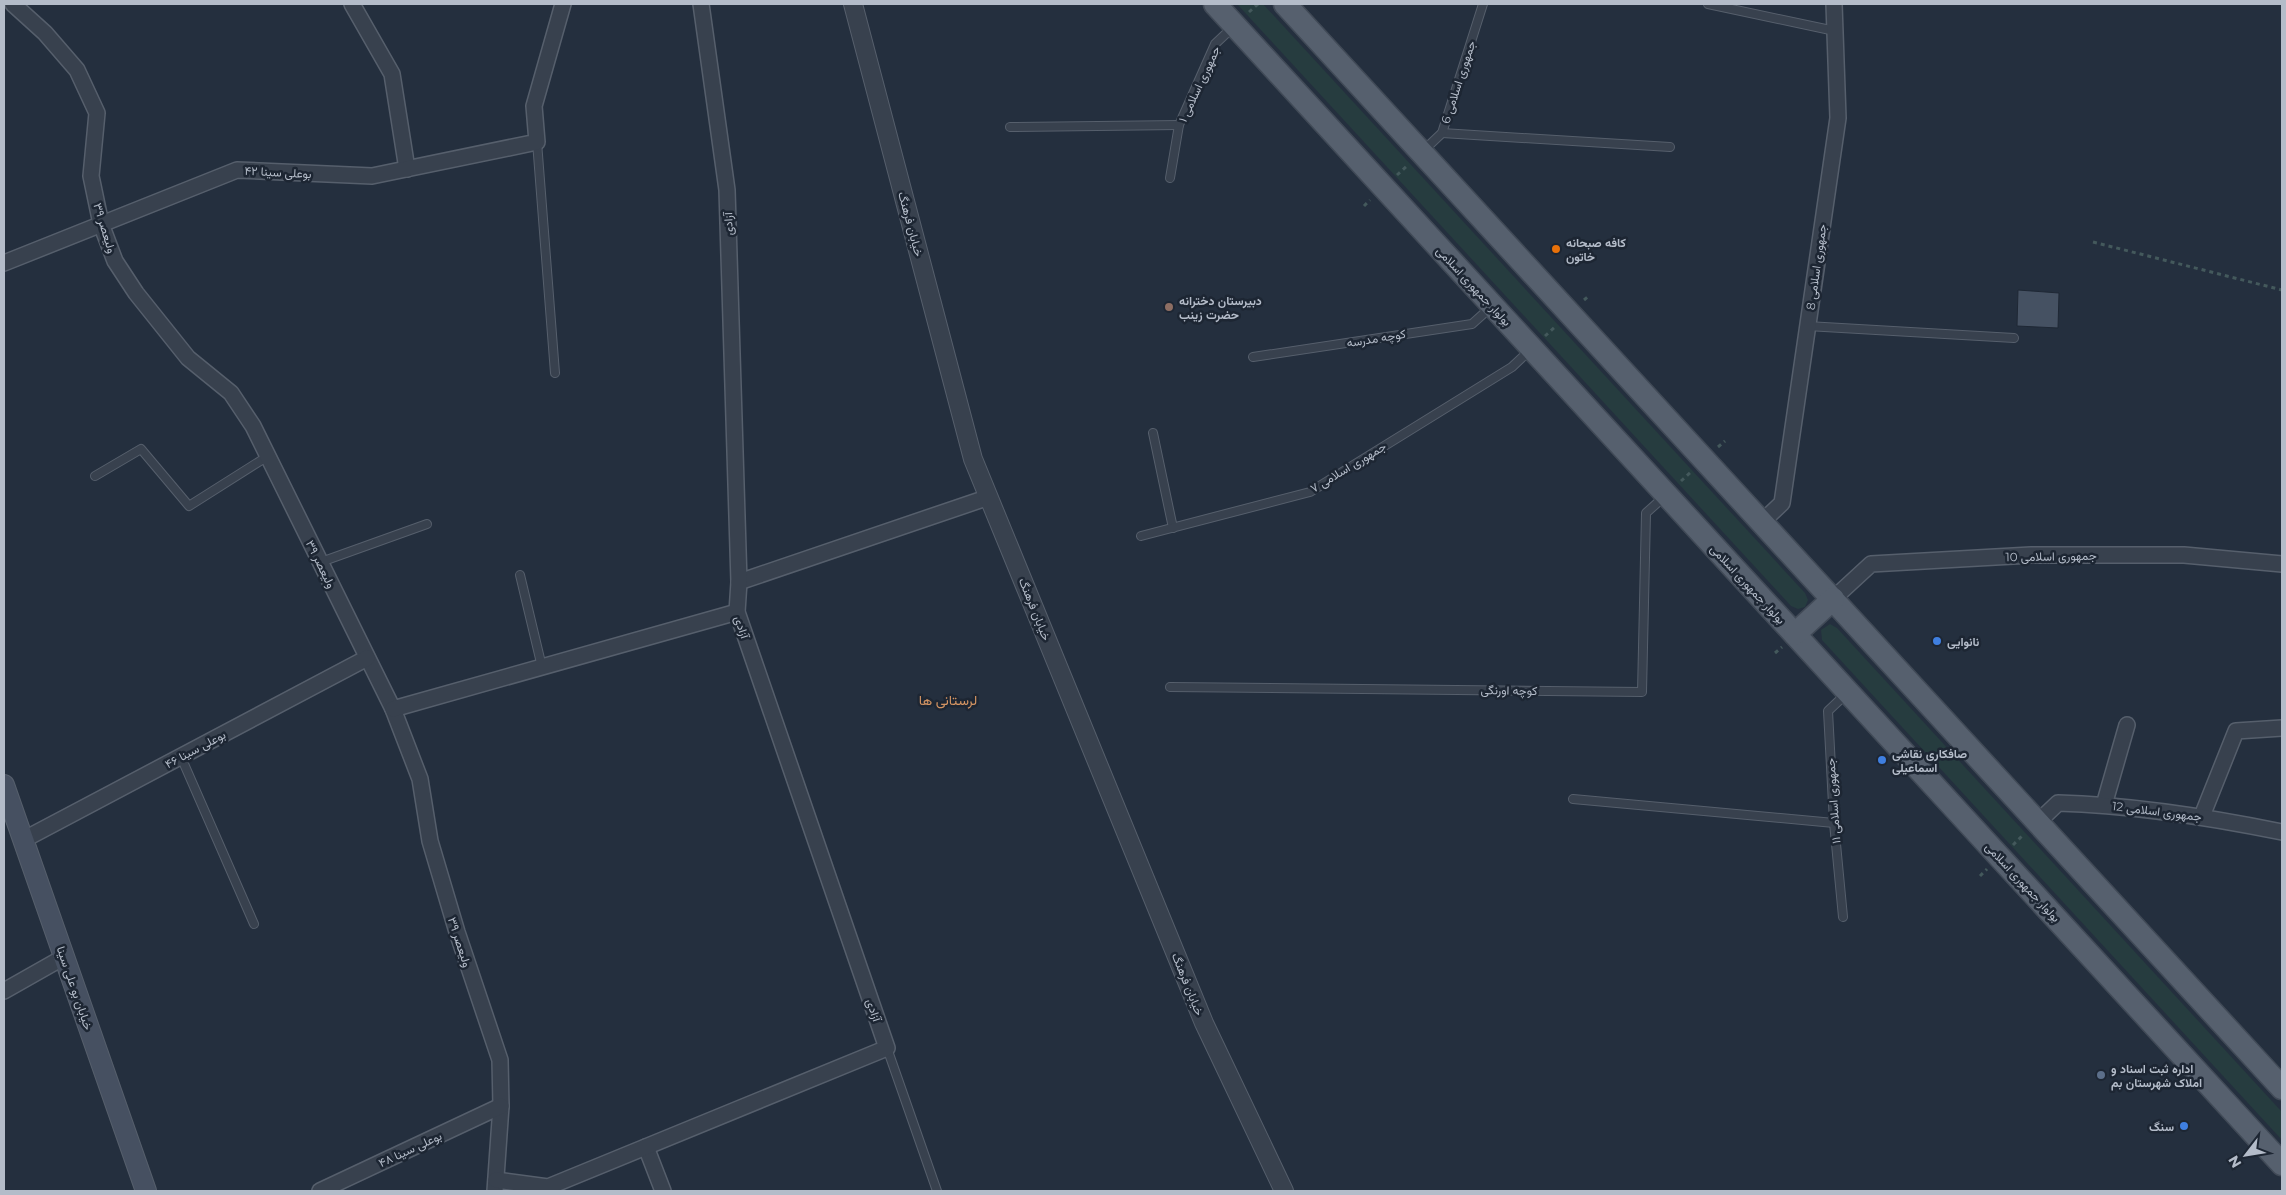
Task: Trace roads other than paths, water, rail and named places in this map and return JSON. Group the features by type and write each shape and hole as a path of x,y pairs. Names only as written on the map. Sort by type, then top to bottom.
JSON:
{"main road":[{"name":"بولوار جمهوری اسلامی","path":"1215,4 2282,1164"},
{"path":"1289,5 2282,1088"},
{"path":"1795,634 1833,599"},
{"name":"خیابان بو علی سینا","path":"4,785 146,1191"}],"street":[{"name":"ولیعصر ۳۹","path":"13,4 45,33 77,70 96,113 91,176 101,224 115,261 136,293 188,358 231,393 253,426 393,709 420,779 430,842 456,932 500,1060 501,1106 496,1186"},
{"path":"352,4 392,74 407,169"},
{"path":"537,142 534,106 563,4"},
{"name":"آزادی","path":"701,4 727,190 739,582 737,612 887,1048"},
{"name":"خیابان فرهنگ","path":"853,4 973,459 1204,1023 1284,1191"},
{"name":"جمهوری اسلامی 8","path":"1762,522 1782,503 1838,118 1834,4"},
{"name":"بوعلی سینا ۴۲","path":"4,263 237,170 372,176 537,142"},
{"path":"739,582 989,497"},
{"name":"جمهوری اسلامی 10","path":"1833,599 1870,564 2031,555 2184,555 2282,564"},
{"path":"393,709 737,612"},
{"name":"بوعلی سینا ۴۶","path":"23,840 368,658"},
{"path":"2104,805 2127,725"},
{"path":"2202,816 2236,731 2282,728"},
{"name":"جمهوری اسلامی 12","path":"2038,822 2058,803 2104,805 2202,816 2282,832"},
{"path":"4,991 64,957"},
{"path":"496,1186 548,1187 887,1048"},
{"name":"بوعلی سینا ۴۸","path":"320,1191 501,1106"},
{"path":"646,1147 663,1191"}],"lane":[{"name":"جمهوری اسلامی 6","path":"1422,152 1442,134 1483,4"},
{"path":"1708,4 1835,31"},
{"name":"جمهوری اسلامی ۱","path":"1170,178 1179,125 1214,44 1235,25"},
{"path":"1010,127 1179,125"},
{"path":"1442,134 1670,148"},
{"path":"537,142 555,373"},
{"name":"کوچه مدرسه","path":"1252,357 1472,324 1492,305"},
{"path":"1807,326 2014,338"},
{"name":"جمهوری اسلامی ۷","path":"1140,536 1310,492 1512,367 1532,348"},
{"path":"1153,433 1173,528"},
{"path":"95,476 141,448 189,506 268,456"},
{"name":"کوچه اورنگی","path":"1170,687 1642,692 1646,513 1666,495"},
{"path":"321,562 427,524"},
{"path":"520,575 542,667"},
{"name":"جمهوری اسلامی ۱۱","path":"1843,917 1834,823 1828,711 1848,692"},
{"path":"182,756 254,924"},
{"path":"1573,799 1834,823"},
{"name":"آزادی","path":"887,1048 937,1191"}],"place":[{"name":"کافه صبحانه خاتون","path":"1556,249"},
{"name":"دبیرستان دخترانه حضرت زینب","path":"1169,307"},
{"name":"نانوایی","path":"1937,641"},
{"name":"صافکاری نقاشی اسماعیلی","path":"1882,760"},
{"name":"اداره ثبت اسناد و املاک شهرستان بم","path":"2101,1075"},
{"name":"سنگ","path":"2184,1126"}],"district":[{"name":"لرستانی ها","path":"948,700"}]}
